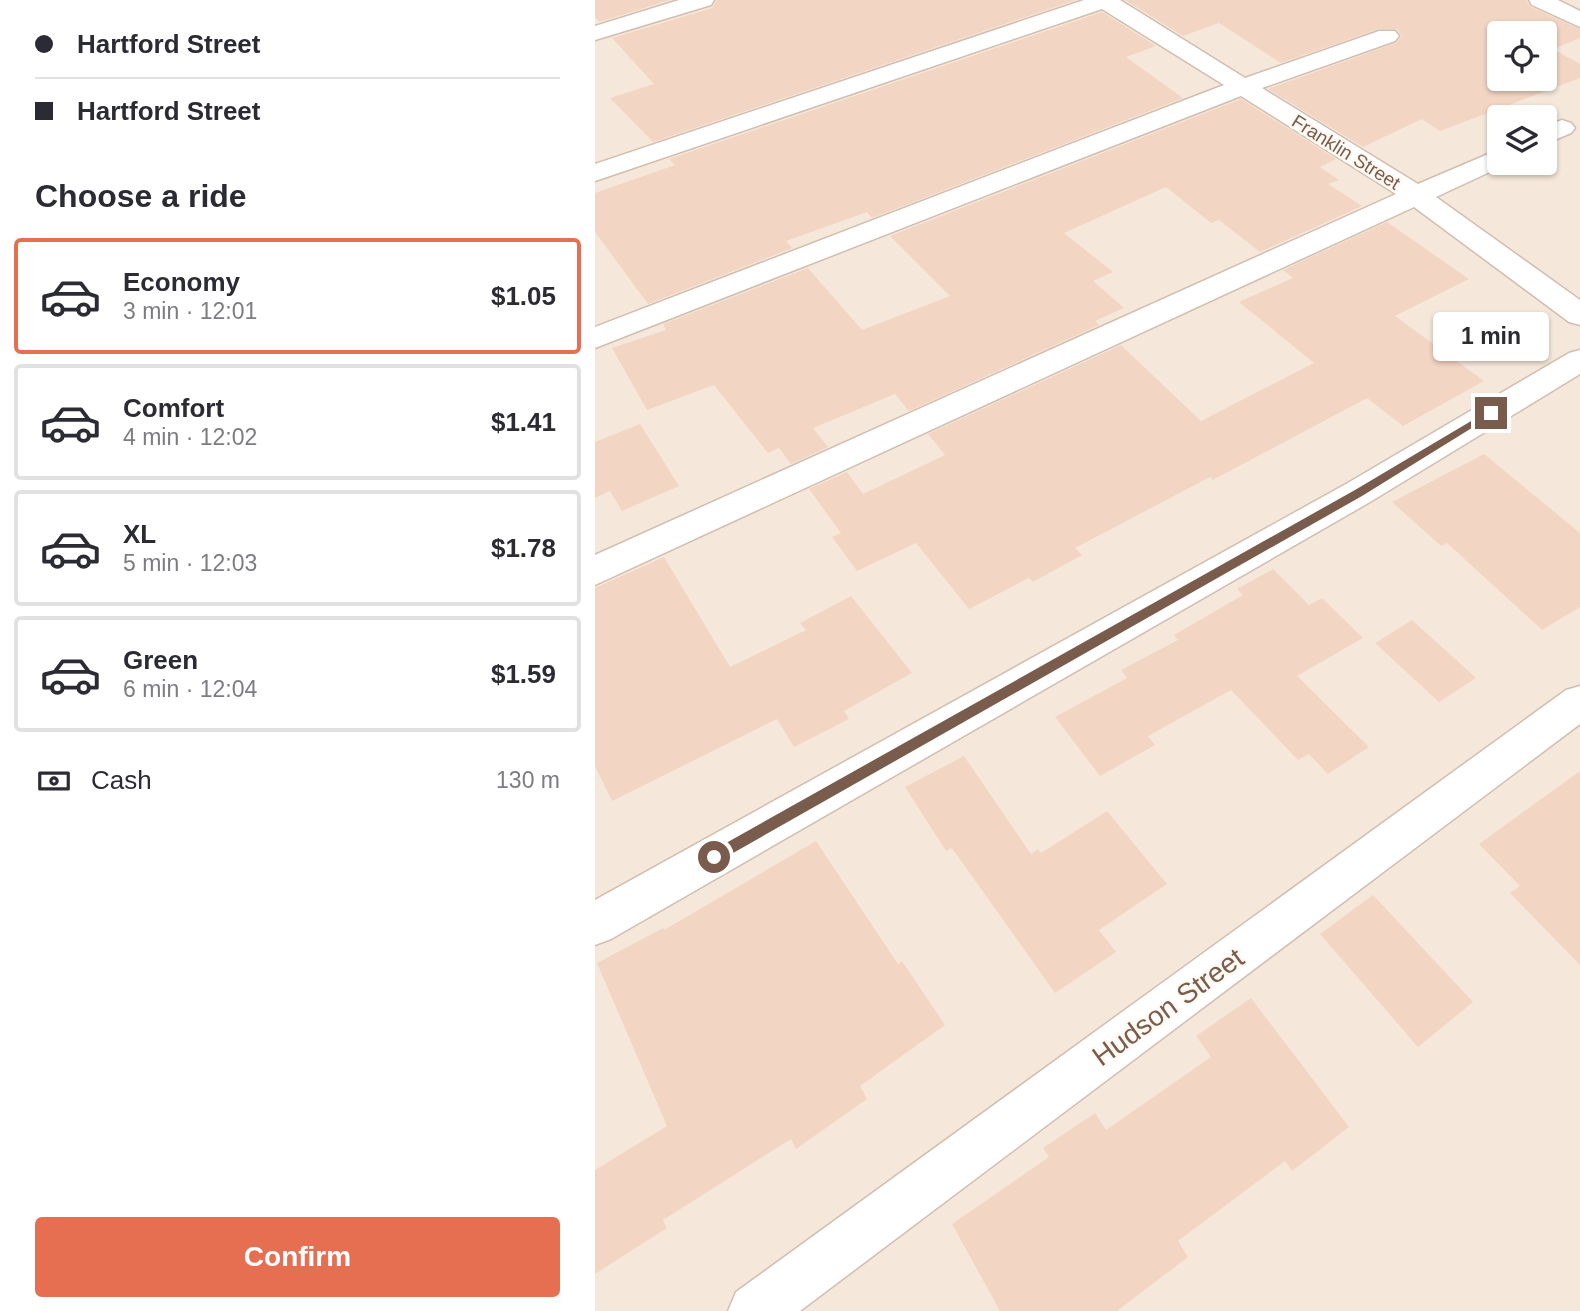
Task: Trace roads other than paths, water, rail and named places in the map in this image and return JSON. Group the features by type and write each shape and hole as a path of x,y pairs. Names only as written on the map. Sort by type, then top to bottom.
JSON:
{"street":[{"path":"595,33 703,0"},
{"path":"595,173 1105,0"},
{"name":"Franklin Street","path":"1105,0 1416,195 1580,315"},
{"path":"1541,0 1580,20"},
{"path":"595,338 1242,87 1387,36"},
{"path":"595,571 1487,163"},
{"path":"595,924 1359,493 1580,360"},
{"name":"Hudson Street","path":"755,1311 1580,702"}]}
